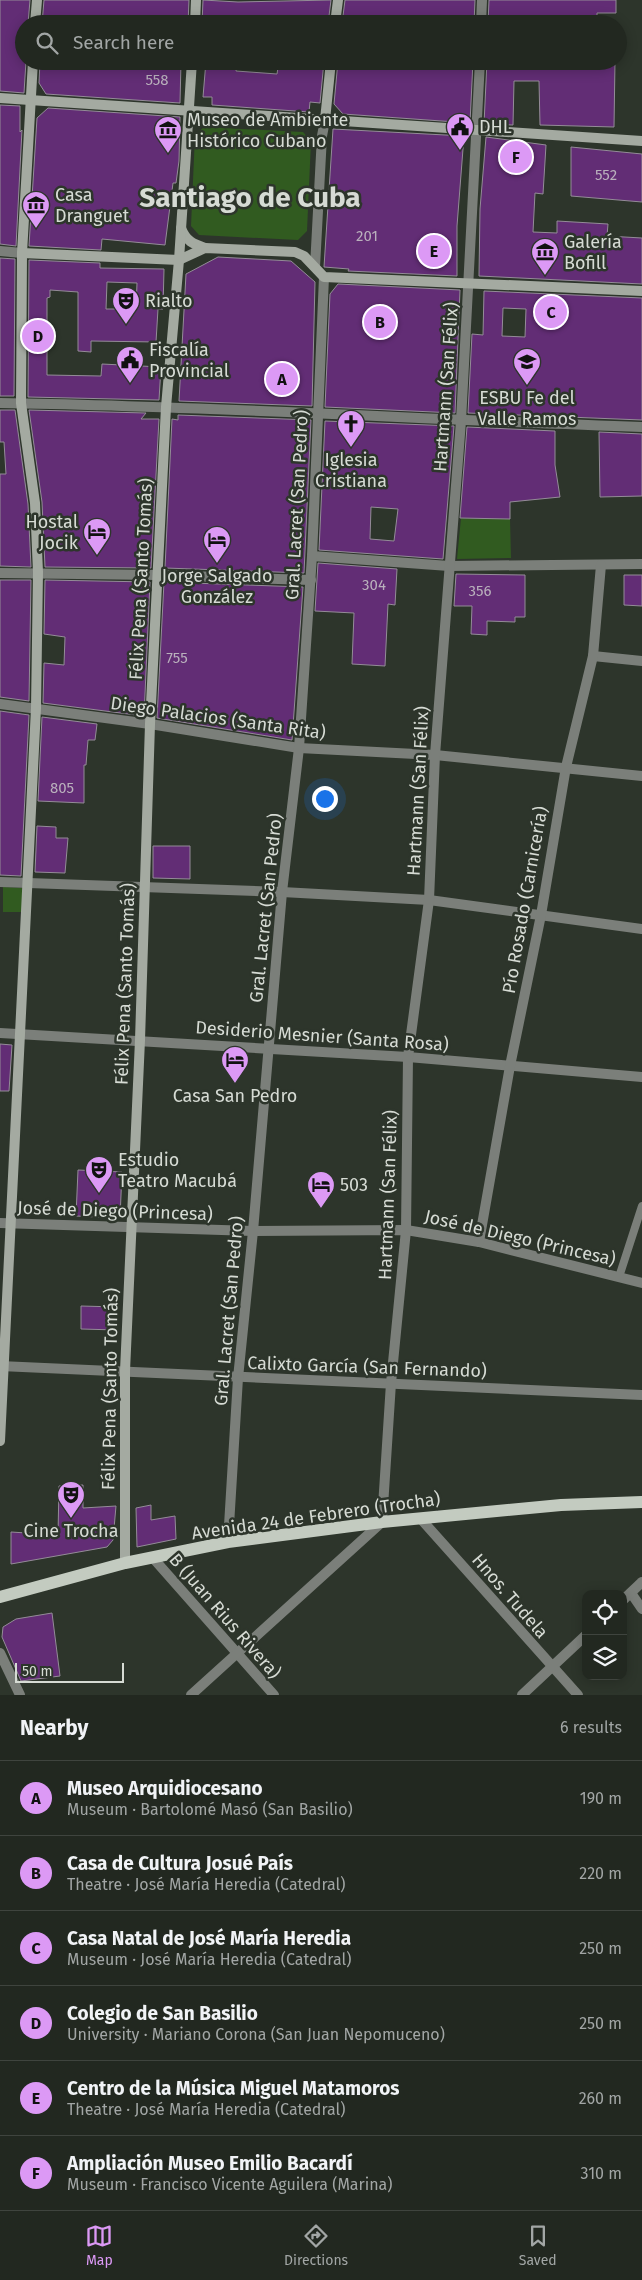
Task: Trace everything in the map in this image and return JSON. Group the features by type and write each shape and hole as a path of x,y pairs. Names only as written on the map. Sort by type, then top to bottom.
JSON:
{"main road":[{"name":"Avenida 24 de Febrero (Trocha)","path":"0,1597 125,1564 228,1542 420,1518 561,1505 642,1502"}],"street":[{"path":"36,15 37,0"},
{"path":"195,15 196,0"},
{"path":"336,15 338,0"},
{"path":"482,0 482,15"},
{"path":"0,1441 5,1223 21,1035 36,708 38,572 36,503 21,403 22,253 33,70"},
{"path":"189,110 191,70"},
{"path":"315,267 322,136 331,70"},
{"name":"Hartmann (San Félix)","path":"382,1522 391,1383 406,1230 408,1057 429,900 435,755 470,283 480,70"},
{"path":"0,98 642,141"},
{"name":"Félix Pena (Santo Tomás)","path":"125,1564 125,1371 140,1040 150,724 166,406 179,260 189,110"},
{"path":"181,227 184,235 191,243 205,248 295,252 304,256 324,277 642,291"},
{"path":"0,251 179,260 205,248"},
{"name":"Gral. Lacret (San Pedro)","path":"228,1542 238,1378 253,1232 282,892 299,748 311,580 324,277"},
{"path":"0,403 166,406 461,422 642,427"},
{"path":"312,556 449,566 642,564"},
{"name":"Pío Rosado (Carnicería)","path":"479,1242 510,1066 541,915 566,767 593,656 602,565"},
{"path":"0,573 38,572 311,580"},
{"path":"593,656 642,661"},
{"name":"Diego Palacios (Santa Rita)","path":"0,704 150,724 299,748 435,755 642,776"},
{"path":"0,882 145,889 282,892 429,900 642,929"},
{"name":"Desiderio Mesnier (Santa Rosa)","path":"0,1033 269,1047 642,1077"},
{"name":"José de Diego (Princesa)","path":"5,1223 253,1232 406,1230 479,1242 642,1283"},
{"name":"Calixto García (San Fernando)","path":"2,1366 642,1395"},
{"name":"Hnos. Tudela","path":"420,1518 578,1695"},
{"path":"191,1695 382,1522"},
{"name":"B (Juan Rius Rivera)","path":"153,1558 274,1695"},
{"path":"642,1582 627,1596 642,1609"},
{"path":"522,1695 582,1639"},
{"path":"0,1652 20,1695"}],"lane":[{"path":"619,1277 642,1206"}],"green space":[{"path":"204,127 303,132 311,141 307,231 298,240 199,235 191,226 195,135"},
{"path":"461,518 510,519 511,558 457,559"},
{"path":"3,887 22,888 22,912 3,912"}],"building":[{"path":"0,0 30,0 29,15 15,15 15,70 25,70 24,93 0,91"},
{"path":"44,0 189,0 188,15 43,15"},
{"path":"203,0 238,2 331,0 329,15 202,15"},
{"path":"345,0 475,0 474,15 343,15"},
{"path":"489,0 616,0 616,13 597,13 597,15 488,15"},
{"path":"40,70 181,70 180,103 46,94 39,83"},
{"path":"205,70 236,70 277,74 278,70 323,70 320,103 310,102 309,112 212,105 212,97 203,97"},
{"path":"337,70 473,70 470,123 343,114 334,104"},
{"path":"487,70 615,70 614,127 540,125 539,81 514,81 513,125 484,124"},
{"path":"0,105 20,106 20,132 22,130 16,246 0,244"},
{"path":"48,108 180,117 179,161 176,183 173,183 165,245 102,239 101,250 29,246 37,118"},
{"path":"333,129 464,136 457,226 457,276 348,271 349,269 324,267"},
{"path":"486,137 546,145 543,194 535,193 533,232 557,233 557,221 608,224 607,236 642,238 642,284 479,276 480,209"},
{"path":"571,147 642,154 642,202 571,196"},
{"path":"218,257 291,261 315,282 312,406 179,401 186,274"},
{"path":"0,258 15,259 14,396 0,396"},
{"path":"29,260 100,263 100,268 164,269 163,309 158,309 156,342 91,341 91,352 78,351 78,292 50,290 50,297 47,298 47,375 101,376 102,364 161,367 159,400 28,397","holes":["107,282 137,283 136,309 106,309"]},
{"path":"338,284 460,290 455,413 325,407 330,294"},
{"path":"484,291 642,298 642,420 468,413 472,334 483,335","holes":["503,308 526,309 525,337 502,336"]},
{"path":"0,410 15,410 28,504 31,567 0,566 0,474 6,474 4,442 0,442"},
{"path":"29,410 146,413 141,419 159,419 151,568 45,567 42,502"},
{"path":"178,415 311,420 304,573 165,568 172,419 178,420"},
{"path":"325,421 454,426 443,559 319,550","holes":["371,507 398,509 394,541 370,539"]},
{"path":"467,427 555,431 555,465 560,497 510,502 510,519 460,518"},
{"path":"599,432 642,434 642,496 600,497"},
{"path":"318,563 397,569 395,605 388,604 385,666 352,664 354,613 315,611"},
{"path":"456,574 525,575 525,617 515,617 515,622 487,621 487,635 471,634 472,606 454,606"},
{"path":"624,575 642,575 642,606 624,605"},
{"path":"0,580 31,580 29,701 0,697"},
{"path":"45,580 150,582 144,716 43,703 44,663 64,665 65,637 44,634"},
{"path":"164,582 303,587 292,740 157,718"},
{"path":"0,711 29,715 21,876 0,875"},
{"path":"42,717 97,724 95,740 88,740 86,765 84,765 84,803 38,801"},
{"path":"37,826 56,827 56,838 68,838 65,873 35,872"},
{"path":"153,846 190,846 190,879 153,878"},
{"path":"0,1044 12,1045 9,1091 0,1091"},
{"name":"Estudio Teatro Macubá","path":"78,1170 122,1172 120,1218 76,1216"},
{"path":"81,1306 118,1307 117,1330 81,1329"},
{"path":"83,1485 83,1508 116,1506 113,1540 107,1547 11,1564 11,1532 58,1535 59,1486"},
{"path":"151,1505 151,1520 175,1516 176,1539 137,1547 136,1508"},
{"path":"52,1613 60,1676 21,1681 2,1637 3,1627 16,1619"}],"place":[{"name":"DHL","path":"460,151"},
{"name":"Museo de Ambiente Histórico Cubano","path":"168,154"},
{"name":"Ampliación Museo Emilio Bacardí","path":"516,157"},
{"name":"Casa Dranguet","path":"36,229"},
{"name":"Centro de la Música Miguel Matamoros","path":"434,251"},
{"name":"Galería Bofill","path":"545,276"},
{"name":"Casa Natal de José María Heredia","path":"551,312"},
{"name":"Casa de Cultura Josué País","path":"380,322"},
{"name":"Rialto","path":"126,325"},
{"name":"Colegio de San Basilio","path":"38,336"},
{"name":"Museo Arquidiocesano","path":"282,379"},
{"name":"Fiscalía Provincial","path":"130,384"},
{"name":"ESBU Fe del Valle Ramos","path":"527,386"},
{"name":"Iglesia Cristiana","path":"351,448"},
{"name":"Hostal Jocik","path":"97,556"},
{"name":"Jorge Salgado González","path":"217,564"},
{"name":"Casa San Pedro","path":"235,1084"},
{"name":"Estudio Teatro Macubá","path":"99,1194"},
{"name":"503","path":"321,1209"},
{"name":"Cine Trocha","path":"71,1519"}],"district":[{"name":"Santiago de Cuba","path":"250,197"}]}
